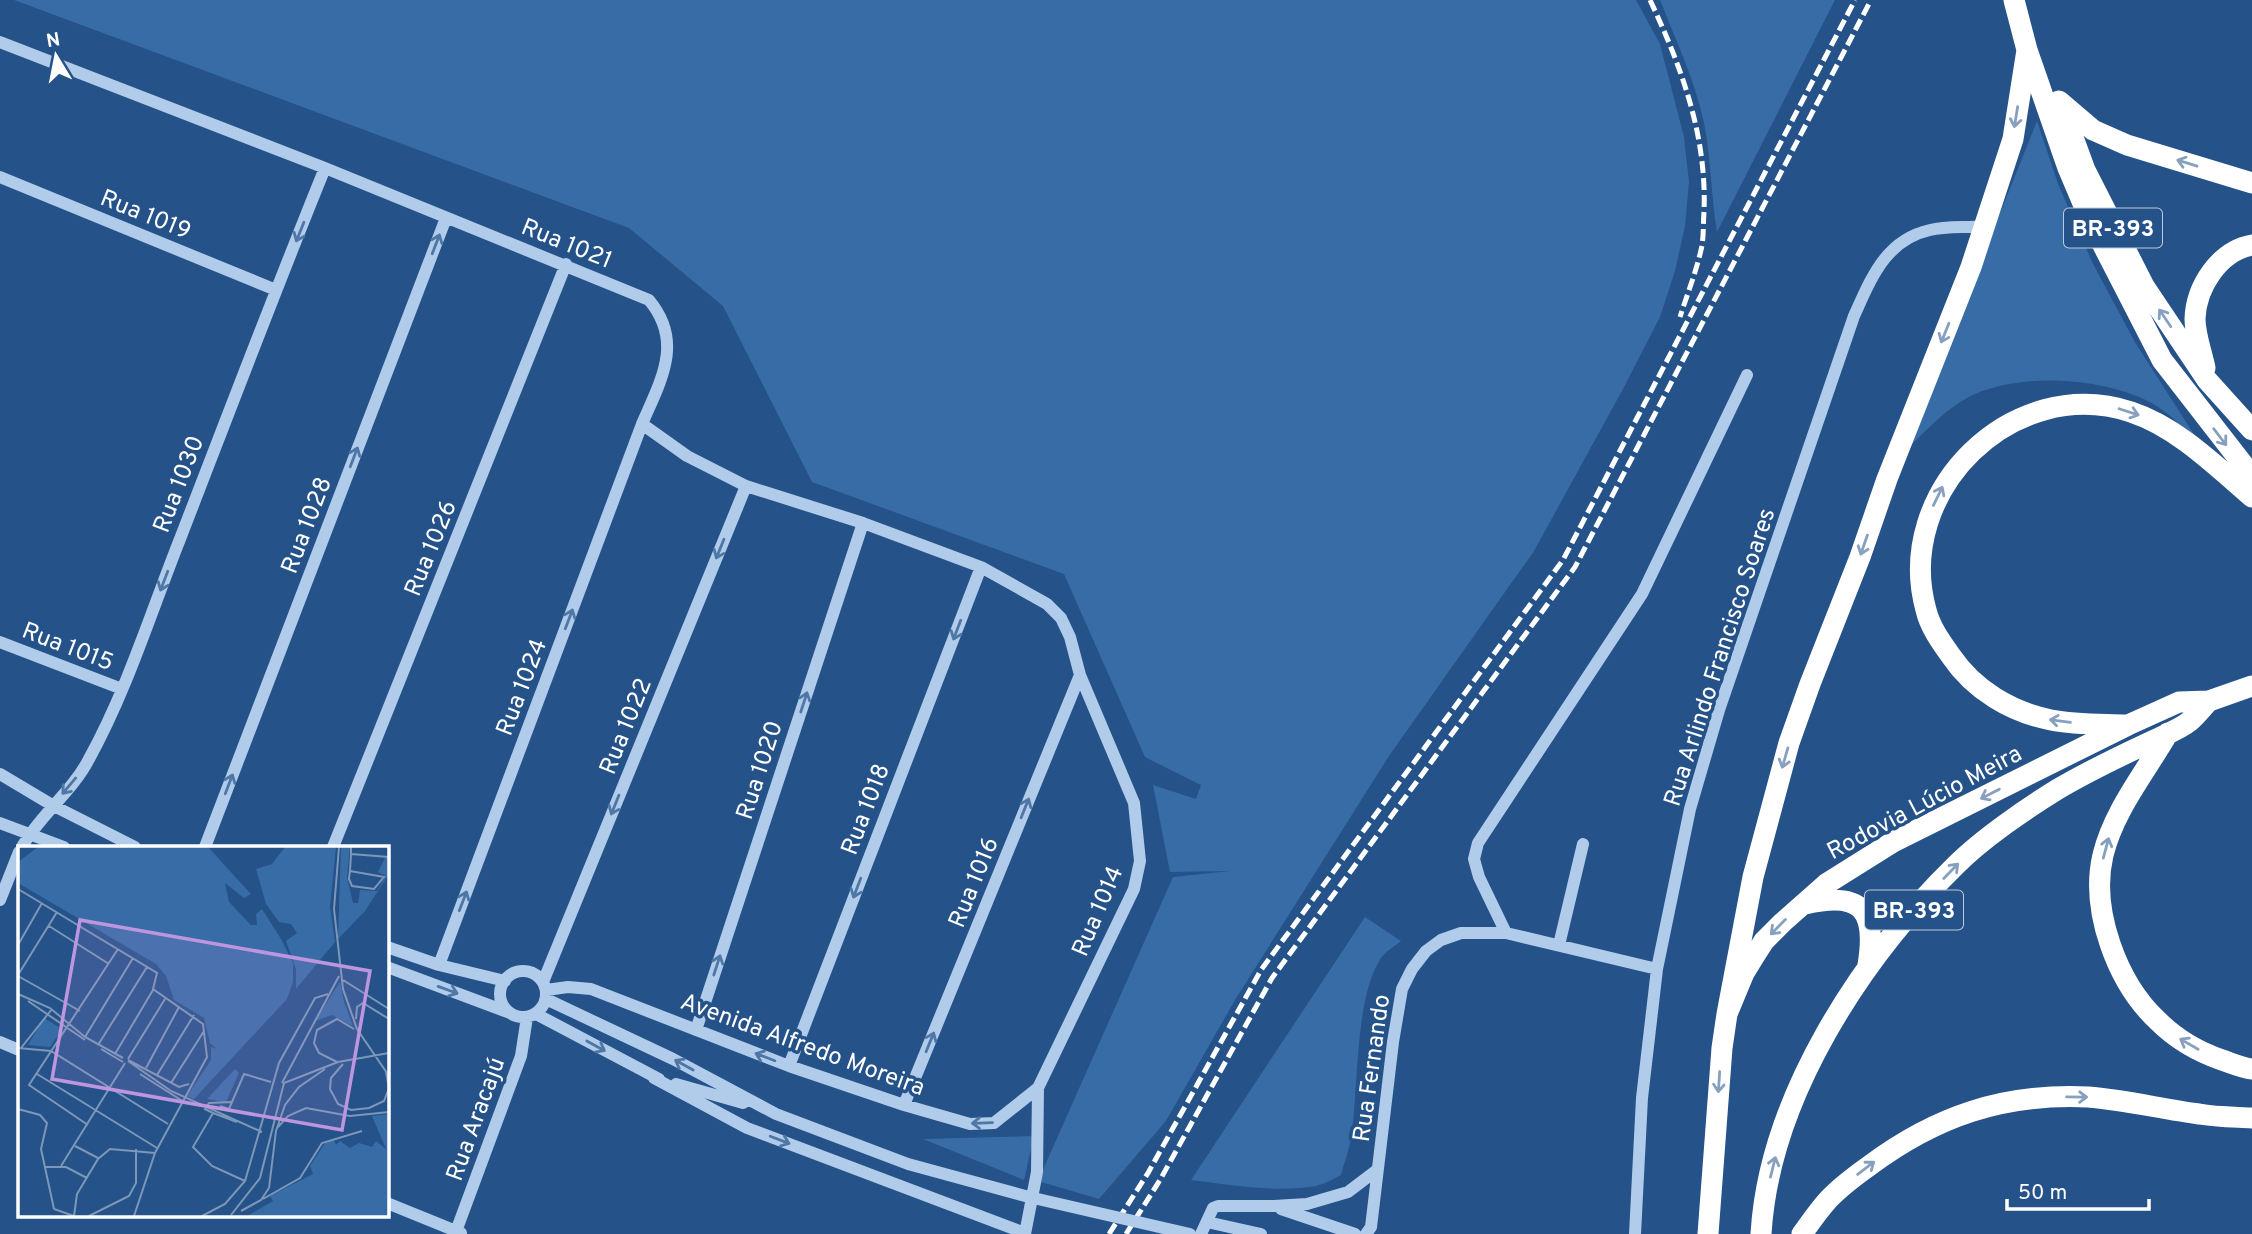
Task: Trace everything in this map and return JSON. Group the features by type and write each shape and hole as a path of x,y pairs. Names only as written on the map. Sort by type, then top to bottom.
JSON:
{"highway":[{"path":"2014,0 2027,50 2068,168 2090,220 2162,360 2252,476"},
{"name":"BR-393","path":"2023,0 2085,170 2144,286 2207,380 2252,430"},
{"path":"1727,1014 1753,877 1790,743 1814,672 1970,267 2013,139 2027,50"},
{"path":"2059,101 2093,130 2127,145 2252,183"},
{"path":"2207,380 2195,318 2202,288 2218,262 2252,245"},
{"path":"2128,725 2050,720 2022,711 1976,686 1955,663 1926,612 1921,588 1924,536 1931,512 1946,481 1969,452 1998,430 2025,416 2066,404 2099,404 2132,412 2159,425 2200,453 2252,497"},
{"name":"Rodovia Lúcio Meira","path":"1708,1234 1727,1014 1744,973 1760,948 1783,922 1826,884 1894,842 2179,702 2209,701 2252,686"},
{"name":"Rodovia Lúcio Meira","path":"1761,1234 1772,1170 1786,1119 1818,1047 1868,967 1918,905 1958,863 2057,789 2190,721 2209,701"},
{"path":"2168,733 2146,772 2124,802 2110,833 2103,858 2102,913 2119,966 2137,996 2157,1021 2185,1042 2214,1057 2252,1069"},
{"path":"1802,905 1840,900 1861,908 1869,922 1872,938 1868,967"},
{"path":"1802,1234 1828,1199 1883,1155 1952,1116 1980,1108 2053,1097 2087,1097 2199,1114 2252,1118"}],"street":[{"name":"Rua 1021","path":"0,42 325,168 649,299 661,314 667,330 668,353 660,383 642,425"},
{"name":"Rua 1030","path":"23,846 29,834 89,761 122,689 325,168"},
{"name":"Rua 1019","path":"0,177 276,290"},
{"name":"Rua 1028","path":"205,846 446,218"},
{"name":"Rua Arlindo Francisco Soares","path":"1635,1234 1642,1098 1657,969 1690,809 1719,710 1854,316 1874,272 1891,250 1930,230 1984,226"},
{"name":"Rua 1026","path":"332,846 566,264"},
{"path":"1506,933 1479,877 1474,859 1478,843 1642,594 1747,375"},
{"path":"642,425 687,456 746,486 863,523 981,567"},
{"name":"Rua 1024","path":"439,965 642,425"},
{"name":"Rua 1022","path":"545,991 746,486"},
{"name":"Rua 1020","path":"696,1030 863,523"},
{"name":"Rua 1014","path":"981,567 1046,604 1061,618 1070,637 1080,675 1134,803 1140,861 1134,889 1038,1088 1037,1172 1025,1233"},
{"name":"Rua 1018","path":"789,1066 981,567"},
{"name":"Rua 1015","path":"0,642 122,689"},
{"name":"Rua 1016","path":"904,1105 1080,675"},
{"path":"0,774 52,805 133,846"},
{"path":"0,822 61,846"},
{"path":"1559,944 1583,844"},
{"path":"0,900 18,855"},
{"name":"Rua Fernando","path":"1369,1231 1402,989 1412,969 1426,951 1441,940 1461,933 1506,933 1657,969"},
{"path":"388,947 439,965 505,981"},
{"path":"388,967 518,1017 532,1015 542,1008 545,991"},
{"path":"510,1013 504,1007 501,989 511,975 528,972 537,976 545,991 770,1112"},
{"name":"Avenida Alfredo Moreira","path":"545,991 568,987 591,989 789,1066 970,1124 994,1123 1038,1088"},
{"path":"532,1015 747,1128 1025,1233"},
{"name":"Rua Aracajú","path":"458,1233 521,1056 532,1015"},
{"path":"0,1042 18,1050"},
{"path":"653,1078 770,1112 908,1164 954,1178 1190,1234"},
{"path":"1261,1234 1204,1228 1213,1208 1218,1206 1307,1204 1348,1192 1377,1170"},
{"path":"388,1203 458,1233"},
{"path":"1274,1206 1355,1234"}],"shaded area":[{"path":"14,0 1636,0 1660,44 1684,137 1689,182 1685,226 1675,271 1660,317 1534,551 1389,756 1235,1000 1166,1121 1099,1199 1038,1181 1173,877 1230,871 1170,872 1153,785 1196,799 1201,785 1145,757 1064,574 812,482 723,306 629,228"},
{"path":"1660,0 1835,0 1717,232 1700,107"},
{"path":"2037,121 2058,184 2093,264 2136,344 2197,439 2161,409 2135,396 2087,383 2036,381 1987,389 1967,398 1942,416 1905,451"},
{"path":"1365,917 1401,941 1381,958 1366,997 1351,1138 1341,1175 1316,1186 1285,1189 1191,1180"},
{"path":"1034,1136 1024,1180 923,1139"}],"railway":[{"path":"1650,0 1690,103 1697,129 1704,184 1703,241 1680,317"},
{"path":"1109,1234 1148,1173 1261,970 1563,560 1855,0"},
{"path":"1126,1234 1160,1180 1272,978 1575,567 1871,0"}]}
